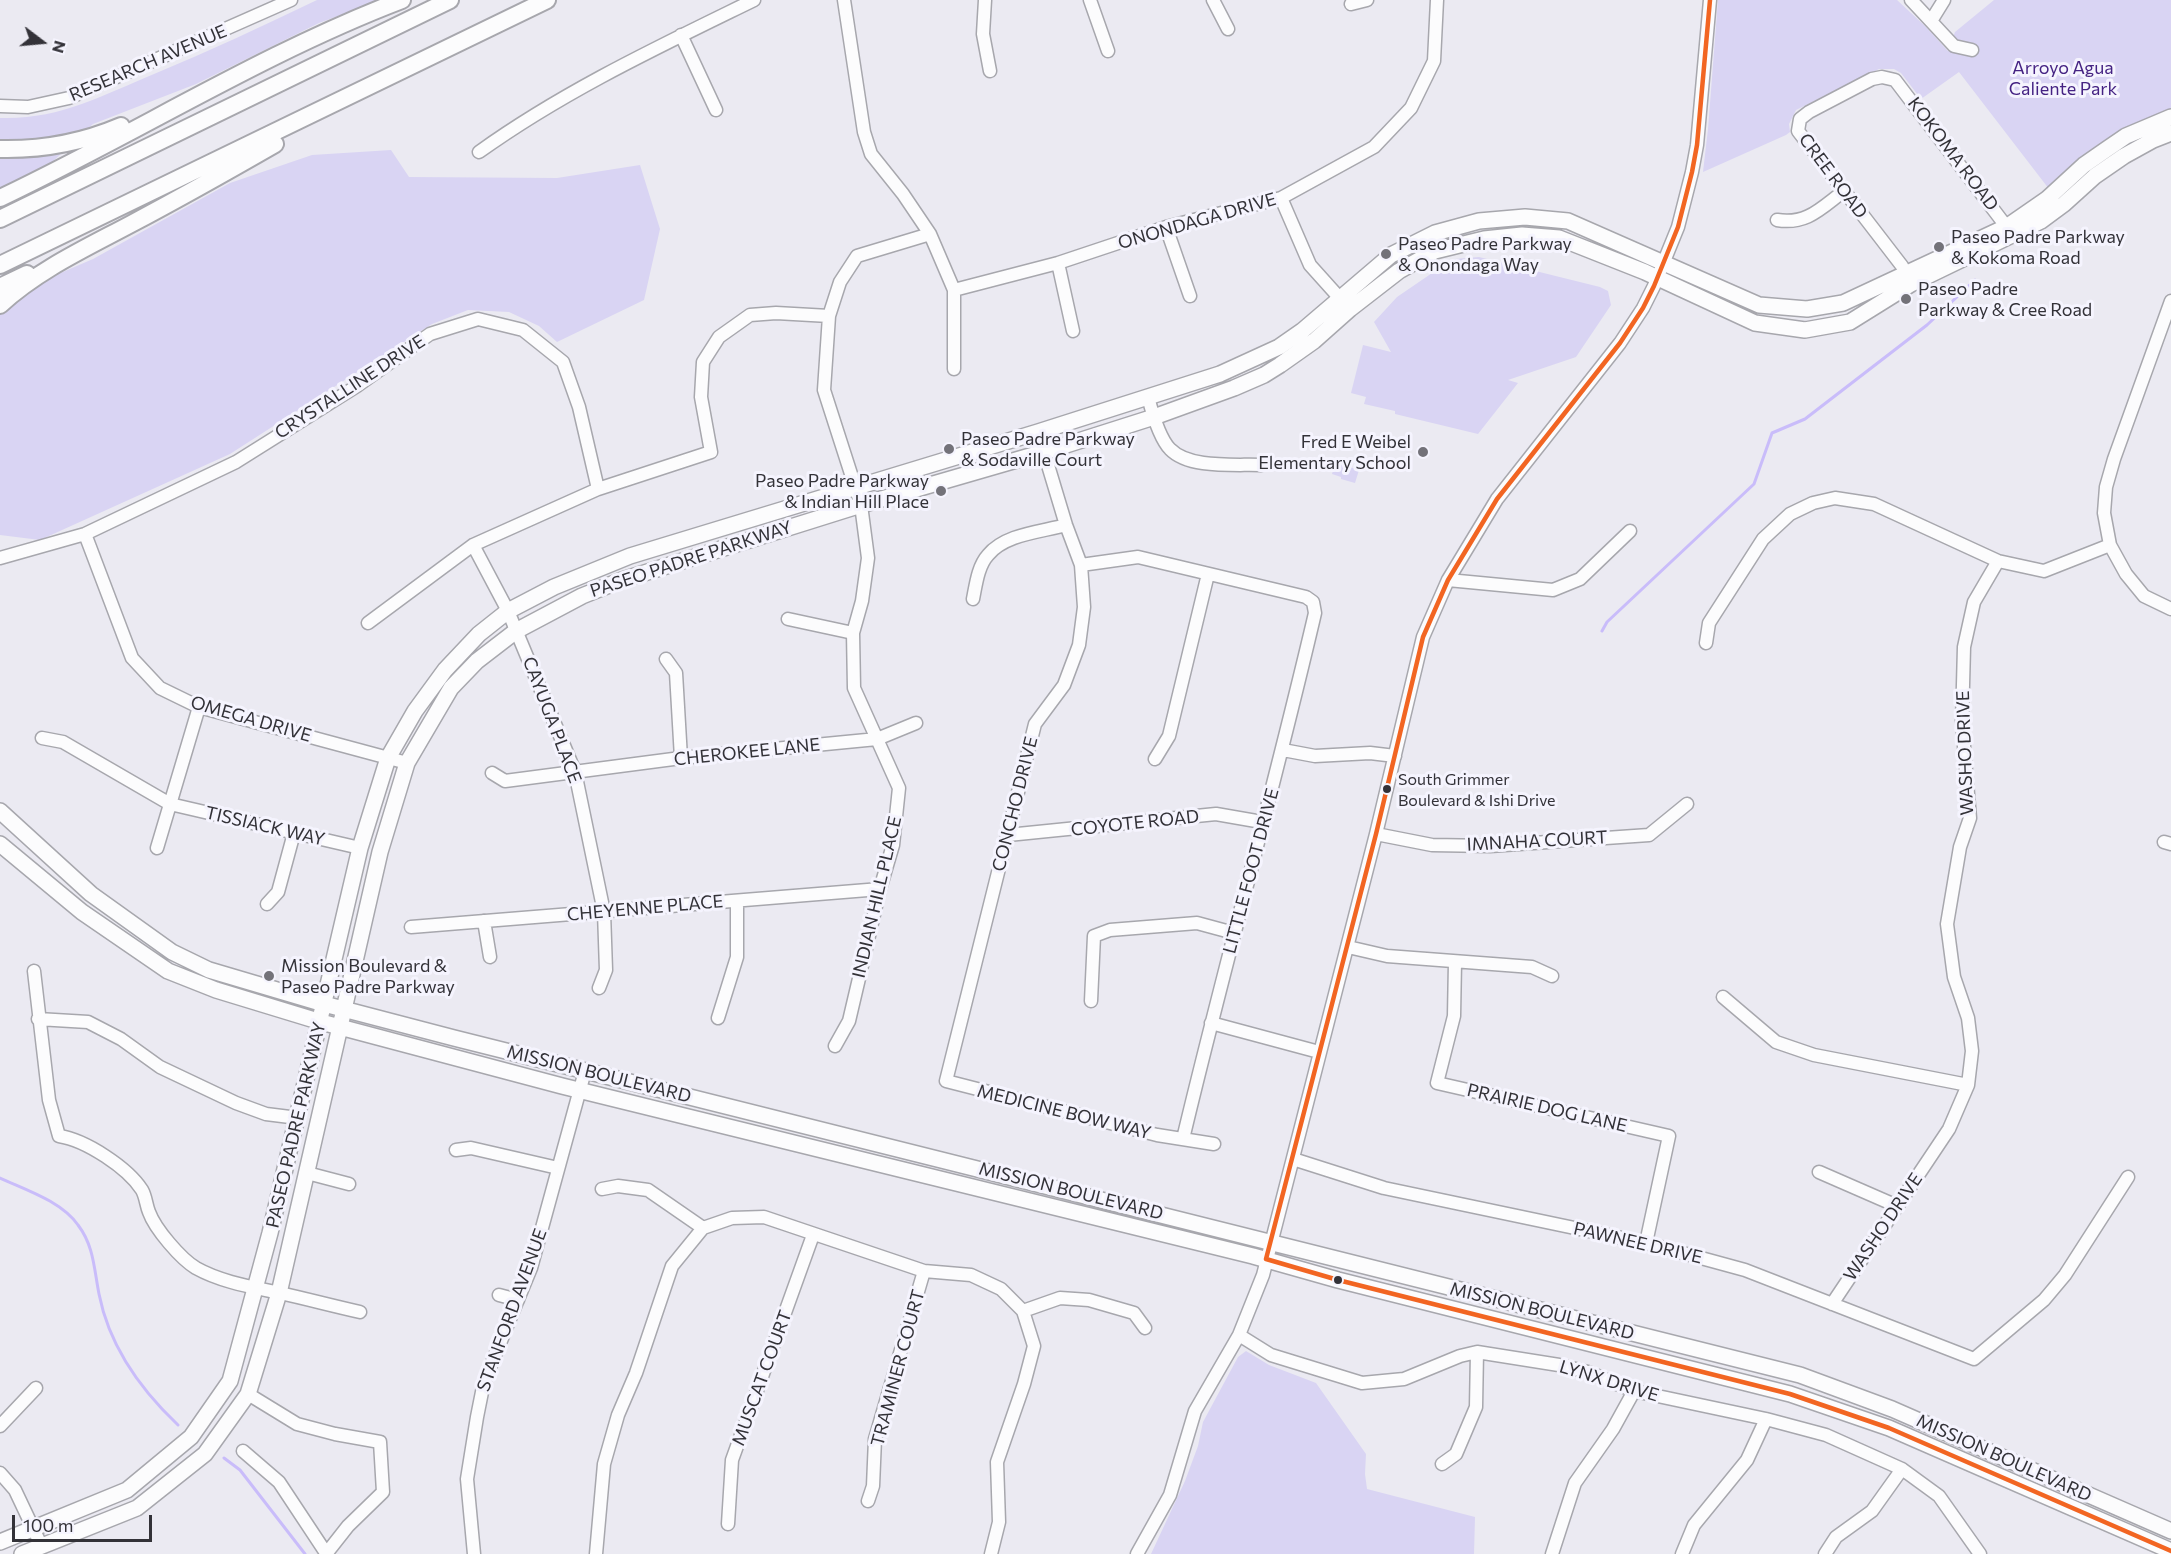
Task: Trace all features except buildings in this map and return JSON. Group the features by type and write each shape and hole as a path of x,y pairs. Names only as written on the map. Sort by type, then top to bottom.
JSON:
{"highway":[{"path":"0,198 213,88 342,25 402,0"},
{"path":"0,219 450,0"},
{"path":"0,265 547,0"},
{"path":"0,305 20,286 48,268 146,216 397,74"},
{"path":"0,149 54,147 81,141 213,88"},
{"path":"0,287 146,216"}],"main road":[{"name":"PASEO PADRE PARKWAY","path":"2011,231 2084,165 2126,136 2171,117"},
{"name":"PASEO PADRE PARKWAY","path":"22,1554 137,1508 205,1454 248,1394 279,1293 380,852 407,763 451,688 477,661 516,631 582,596 622,580 1154,417 1264,375 1314,341 1391,255 1435,233 1479,221 1525,217 1568,221 1759,305 1807,309 1843,303 1908,279 2011,231 2041,221 2095,176 2124,156 2171,133"},
{"name":"PASEO PADRE PARKWAY","path":"0,1542 127,1490 191,1437 230,1381 256,1288 298,1118 360,848 388,758 415,711 445,670 479,634 508,611 554,586 630,556 1220,374 1254,360 1435,251 1484,239 1522,235 1560,238 1658,277 1755,323 1805,330 1850,322 1908,279"},
{"name":"MISSION BOULEVARD","path":"0,810 91,894 172,952 209,970 324,1004 585,1071 1800,1375 1892,1409 2171,1532"},
{"name":"MISSION BOULEVARD","path":"0,844 82,912 168,971 216,990 339,1027 579,1090 1266,1259 1349,1283 1790,1394 1888,1428 2171,1551"}],"street":[{"name":"RESEARCH AVENUE","path":"0,106 28,107 69,98 291,0"},
{"path":"479,152 518,124 591,82 754,0"},
{"path":"844,0 864,132 871,154 903,194 930,234 954,290 954,369"},
{"path":"985,0 983,34 990,72"},
{"path":"1090,0 1108,51"},
{"path":"1213,0 1228,29"},
{"path":"1351,4 1367,0"},
{"name":"ONONDAGA DRIVE","path":"954,290 1058,263 1166,227 1281,198 1374,147 1412,108 1434,61 1437,0"},
{"path":"1137,1554 1170,1495 1195,1412 1239,1335 1259,1285 1348,946 1423,637 1448,579 1497,500 1630,329 1658,277 1678,228 1692,172 1697,145 1710,0"},
{"path":"1911,0 1954,46 1972,50"},
{"path":"1931,21 1944,0"},
{"path":"681,35 716,110"},
{"name":"CREE ROAD","path":"1889,77 1872,80 1809,112 1800,119 1798,131 1902,266 1908,279"},
{"name":"KOKOMA ROAD","path":"1889,77 1901,86 2011,231"},
{"path":"1777,220 1790,222 1809,217 1844,191"},
{"path":"1281,198 1310,265 1345,304"},
{"path":"1166,227 1190,296"},
{"name":"INDIAN HILL PLACE","path":"835,1046 849,1021 880,889 893,845 899,788 854,688 853,633 862,601 868,558 861,505 824,390 829,316 840,282 856,256 930,234"},
{"path":"1058,263 1073,331"},
{"path":"2171,301 2114,459 2106,488 2104,513 2110,545 2126,573 2145,596 2171,609"},
{"path":"368,623 473,545 598,489 711,452 700,397 703,362 719,337 750,315 776,313 829,316"},
{"name":"CRYSTALLINE DRIVE","path":"0,558 86,534 236,462 357,386 430,334 478,319 523,330 563,362 579,407 598,489"},
{"path":"1148,397 1154,417 1169,449 1187,462 1261,465"},
{"name":"CONCHO DRIVE","path":"946,1082 1035,724 1064,685 1079,645 1084,607 1081,565 1066,525 1038,432"},
{"path":"1706,643 1709,623 1763,539 1790,514 1813,503 1835,498 1874,504 1998,561 2044,571 2110,545"},
{"path":"973,599 978,574 987,556 998,545 1011,539 1066,525"},
{"path":"1448,579 1553,590 1580,579 1630,531"},
{"name":"OMEGA DRIVE","path":"86,534 132,658 160,688 199,707 407,763"},
{"name":"CAYUGA PLACE","path":"473,545 508,611 575,772 603,912 606,970 599,988"},
{"path":"1081,565 1138,557 1208,574 1169,736 1155,759"},
{"name":"WASHO DRIVE","path":"1832,1304 1949,1129 1968,1085 1972,1051 1968,1018 1954,976 1947,924 1960,847 1970,818 1962,722 1964,647 1974,602 1998,561"},
{"name":"LITTLE FOOT DRIVE","path":"1183,1139 1210,1023 1283,750 1315,613 1313,602 1306,597 1208,574"},
{"path":"788,620 853,633"},
{"path":"666,659 676,673 681,758"},
{"path":"157,848 199,707"},
{"name":"CHEROKEE LANE","path":"492,773 505,781 681,758 878,739 916,723"},
{"name":"TISSIACK WAY","path":"42,738 63,742 170,804 360,848"},
{"path":"1283,750 1315,756 1370,753 1395,756"},
{"name":"IMNAHA COURT","path":"1376,834 1432,845 1490,846 1649,835 1687,804"},
{"name":"COYOTE ROAD","path":"1008,835 1216,814 1262,822"},
{"path":"267,904 278,892 294,833"},
{"name":"CHEYENNE PLACE","path":"411,927 880,889"},
{"path":"718,1018 737,957 737,901"},
{"path":"484,921 490,957"},
{"path":"1091,1001 1094,936 1110,930 1197,923 1234,933"},
{"path":"1348,946 1387,956 1532,967 1552,976"},
{"name":"PRAIRIE DOG LANE","path":"1455,962 1454,1016 1437,1083 1669,1136 1646,1244"},
{"path":"34,971 49,1100 59,1136 96,1149 129,1176 142,1191 149,1215 170,1244 195,1267 256,1288 360,1312"},
{"path":"1723,997 1776,1042 1814,1055 1968,1085"},
{"path":"38,1019 88,1022 121,1039 160,1067 236,1103 267,1114 298,1118"},
{"path":"1210,1023 1319,1052"},
{"name":"STANFORD AVENUE","path":"474,1554 467,1479 484,1382 531,1268 585,1071"},
{"name":"MEDICINE BOW WAY","path":"946,1082 1157,1135 1214,1144"},
{"path":"456,1150 471,1148 558,1168"},
{"name":"PAWNEE DRIVE","path":"1293,1159 1384,1188 1646,1244 1745,1270 1974,1359 2044,1300 2065,1275 2128,1177"},
{"path":"1819,1172 1897,1206"},
{"path":"307,1173 349,1184"},
{"path":"602,1189 618,1186 648,1190 703,1228"},
{"path":"596,1554 604,1464 618,1415 636,1373 672,1266 703,1228 732,1218 764,1217 924,1271 971,1275 1001,1289 1023,1311 1034,1346 1024,1384 997,1462 999,1522 991,1554"},
{"name":"MUSCAT COURT","path":"728,1524 732,1460 813,1235"},
{"name":"TRAMINER COURT","path":"868,1501 873,1486 875,1439 924,1271"},
{"path":"499,1295 518,1300"},
{"path":"1023,1311 1060,1298 1089,1300 1134,1313 1145,1328"},
{"name":"LYNX DRIVE","path":"1239,1335 1271,1355 1362,1383 1404,1379 1460,1356 1477,1352 1560,1365 1588,1372 1634,1391 1766,1419 1826,1435 1902,1468 1939,1496 1980,1554"},
{"path":"1442,1464 1456,1454 1476,1407 1477,1352"},
{"path":"0,1426 36,1388"},
{"path":"1552,1554 1575,1483 1613,1429 1634,1391"},
{"path":"243,1451 279,1482 326,1554 348,1526 383,1492 380,1442 297,1424 248,1394"},
{"path":"1682,1554 1694,1525 1747,1460 1766,1419"},
{"path":"1825,1554 1836,1537 1872,1511 1902,1468"},
{"path":"0,1473 15,1490 41,1545"}],"green space":[{"path":"317,0 381,0 319,23 196,84 93,124 49,165 0,188 0,118 41,115 79,105 195,56"},
{"name":"Arroyo Agua Caliente Park","path":"1718,0 1897,0 1948,51 1955,32 1994,0 2171,0 2171,110 2049,189 1959,72 1921,99 1901,73 1894,69 1879,69 1796,110 1789,124 1790,132 1786,135 1703,172"},
{"path":"391,150 409,177 557,178 640,165 660,229 644,300 557,342 539,326 509,312 468,310 432,324 230,454 40,540 0,535 0,299 93,259 230,183 312,155"},
{"path":"1479,257 1600,287 1608,291 1611,305 1576,357 1508,380 1518,383 1478,434 1364,404 1366,397 1351,393 1363,345 1391,352 1374,322 1397,297 1455,259"},
{"path":"1335,464 1359,470 1355,483 1332,474"},
{"path":"1246,1351 1269,1365 1316,1383 1366,1454 1367,1489 1475,1517 1474,1554 1151,1554 1185,1481 1198,1446 1203,1422 1238,1357"}],"waterway":[{"path":"1602,631 1607,622 1754,484 1772,433 1805,419 1927,325 1975,280"},
{"path":"0,1178 53,1203 78,1225 90,1249 99,1294 110,1331 139,1382 178,1425"},
{"path":"224,1458 240,1470 305,1554"}],"transit line":[{"path":"1710,0 1697,145 1692,172 1678,227 1654,286 1643,308 1620,343 1497,499 1448,580 1423,637 1376,834 1266,1259 1338,1280 1790,1394 1889,1428 2171,1551"}],"place":[{"name":"Paseo Padre Parkway & Kokoma Road","path":"1939,247"},
{"name":"Paseo Padre Parkway & Onondaga Way","path":"1386,254"},
{"name":"Paseo Padre Parkway & Cree Road","path":"1906,299"},
{"name":"Paseo Padre Parkway & Sodaville Court","path":"949,449"},
{"name":"Fred E Weibel Elementary School","path":"1423,452"},
{"name":"Paseo Padre Parkway & Indian Hill Place","path":"941,491"},
{"name":"South Grimmer Boulevard & Ishi Drive","path":"1387,789"},
{"name":"Mission Boulevard & Paseo Padre Parkway","path":"269,976"}]}
